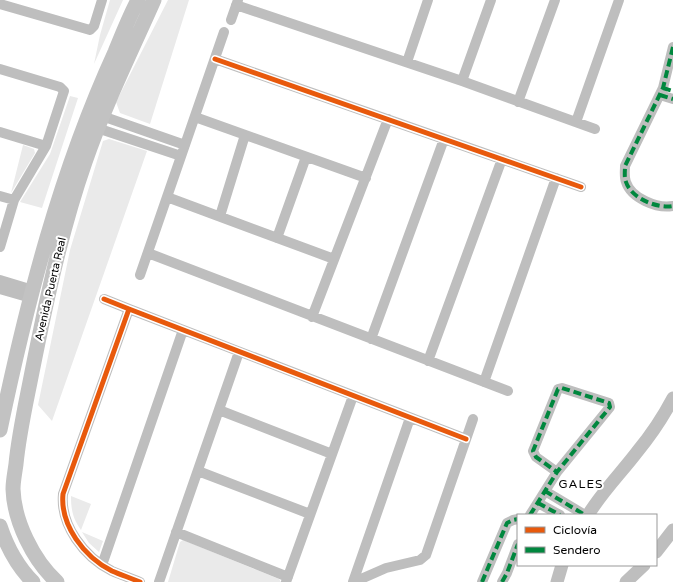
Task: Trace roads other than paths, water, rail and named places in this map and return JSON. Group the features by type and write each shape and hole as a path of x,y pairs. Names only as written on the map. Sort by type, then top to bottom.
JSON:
{"main road":[{"name":"Avenida Puerta Real","path":"0,430 14,361 45,243 73,157 97,91 138,0"},
{"name":"Avenida Puerta Real","path":"57,582 43,568 36,558 17,515 13,489 19,437 48,291 71,206 99,122 154,0"},
{"path":"0,433 19,437"},
{"path":"0,526 11,553 18,565 33,582"}],"street":[{"path":"0,4 90,30 94,26 102,0"},
{"path":"462,81 491,0"},
{"path":"518,102 555,0"},
{"path":"576,122 619,0"},
{"path":"406,62 425,1"},
{"path":"231,20 237,2 595,129"},
{"path":"140,275 224,32"},
{"path":"673,48 666,91 625,166 624,174 625,181 630,190 637,197 664,207 673,206"},
{"path":"215,59 581,187"},
{"path":"0,69 63,89 64,94 46,146 14,200 0,247"},
{"path":"666,91 673,100"},
{"path":"195,117 366,178"},
{"path":"312,317 388,120"},
{"path":"99,122 123,123 185,145"},
{"path":"99,122 118,134 181,156"},
{"path":"118,134 123,123"},
{"path":"0,132 46,146"},
{"path":"220,216 245,135"},
{"path":"371,339 444,139"},
{"path":"277,238 306,157"},
{"path":"428,361 502,159"},
{"path":"484,382 556,178"},
{"path":"0,196 14,200"},
{"path":"167,197 334,259"},
{"path":"148,253 508,391"},
{"path":"0,280 7,288 32,294"},
{"path":"104,298 128,309 466,439"},
{"path":"128,309 63,494 63,498 64,512 68,524 87,552 102,565 140,582"},
{"path":"102,565 183,330"},
{"path":"159,582 239,352"},
{"path":"531,514 557,472 610,407 609,403 562,388 558,389 533,451 536,457 557,472"},
{"path":"176,532 287,580 353,396"},
{"path":"587,514 638,451 664,415 673,398"},
{"path":"219,410 332,454"},
{"path":"354,582 410,418"},
{"path":"354,582 386,568 400,564 417,562 423,558 427,552 473,419"},
{"path":"198,471 310,514"},
{"path":"545,491 584,514"},
{"path":"538,503 558,514"},
{"path":"482,582 508,523 512,520 517,520"},
{"path":"657,551 673,530"},
{"path":"502,582 517,547"},
{"path":"556,582 562,566"},
{"path":"626,582 643,566"}],"district":[{"name":"GALES","path":"581,484"}]}
